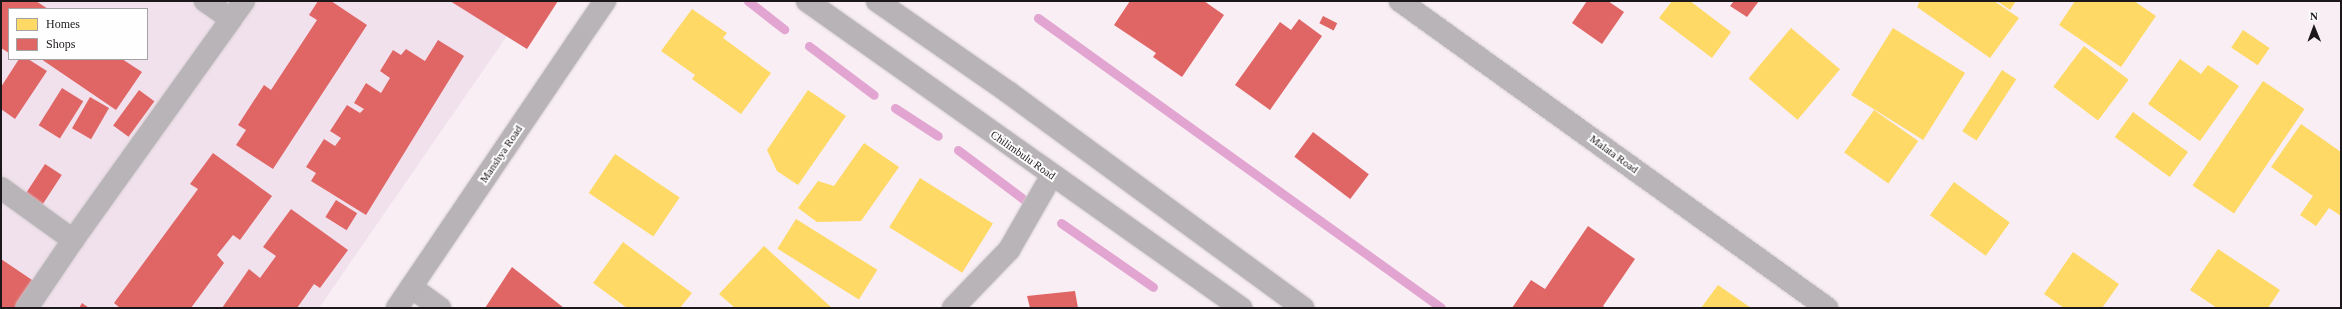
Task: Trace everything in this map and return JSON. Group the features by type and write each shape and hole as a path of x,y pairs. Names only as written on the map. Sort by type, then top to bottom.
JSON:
{"main road":[{"name":"Chilimbulu Road","path":"807,1 1241,308"},
{"path":"877,1 1008,92 1303,308"},
{"name":"Manshya Road","path":"397,308 577,42"}],"street":[{"path":"205,1 231,19"},
{"path":"28,308 73,240 244,1"},
{"name":"Manshya Road","path":"577,42 605,1"},
{"name":"Malata Road","path":"1400,1 1827,308"},
{"path":"953,308 1009,250 1052,175"},
{"path":"1,188 73,240"},
{"path":"411,287 440,308"}],"shaded area":[{"path":"1,1 531,1 319,308 1,308"}],"building: Homes":[{"path":"1672,1 1690,1 1731,32 1712,58 1659,18"},
{"path":"1920,1 1994,1 2019,18 1990,58 1917,7"},
{"path":"1997,1 2016,1 2010,10"},
{"path":"2075,1 2134,1 2156,16 2121,67 2059,25"},
{"path":"692,9 727,33 723,38 771,73 741,114 692,79 695,75 661,51"},
{"path":"1791,28 1840,69 1798,120 1749,79"},
{"path":"1893,28 1965,73 1923,140 1851,95"},
{"path":"2243,30 2270,48 2258,65 2231,47"},
{"path":"2084,46 2129,80 2098,120 2053,87"},
{"path":"2180,59 2201,74 2208,65 2239,86 2200,141 2148,104"},
{"path":"2002,70 2016,79 1976,140 1962,131"},
{"path":"2263,81 2304,109 2234,213 2193,185"},
{"path":"808,90 846,116 798,185 777,171 767,150"},
{"path":"1874,110 1918,141 1888,184 1844,153"},
{"path":"2133,112 2188,152 2170,177 2115,137"},
{"path":"2301,124 2341,152 2341,216 2329,208 2316,226 2300,215 2313,196 2271,167"},
{"path":"864,143 899,167 861,221 817,222 798,208 818,181 834,186"},
{"path":"615,154 680,198 653,237 589,193"},
{"path":"920,178 993,224 962,273 889,227"},
{"path":"1954,182 2010,223 1986,256 1930,215"},
{"path":"796,219 877,270 859,300 777,249"},
{"path":"623,242 692,293 680,308 627,308 593,283"},
{"path":"764,246 832,308 735,308 719,294"},
{"path":"2218,249 2280,290 2268,308 2217,308 2190,290"},
{"path":"2073,252 2119,284 2102,308 2064,308 2044,294"},
{"path":"1718,285 1751,308 1701,308"}],"building: Shops":[{"path":"1,1 36,1 46,8 8,8 8,52 1,48"},
{"path":"318,1 331,1 367,25 273,169 236,145 246,130 238,125 264,85 271,90 317,20 309,15"},
{"path":"450,1 558,1 527,49"},
{"path":"1130,1 1204,1 1224,15 1182,77 1153,57 1156,53 1114,25"},
{"path":"1587,1 1608,1 1624,12 1602,44 1572,23"},
{"path":"1734,1 1759,1 1747,17 1730,6"},
{"path":"1323,16 1337,23 1334,30 1319,23"},
{"path":"1299,19 1322,36 1270,110 1235,85 1280,22 1291,30"},
{"path":"438,40 464,56 366,215 311,181 316,173 306,167 324,139 335,146 341,138 330,131 347,105 360,113 364,109 354,103 366,83 381,93 390,78 380,71 393,50 401,55 406,49 425,61"},
{"path":"18,60 30,60 47,71 15,119 1,109 1,87"},
{"path":"42,60 124,60 142,72 116,110"},
{"path":"62,88 83,101 60,139 39,125"},
{"path":"139,90 154,101 129,137 113,126"},
{"path":"90,97 109,108 91,139 72,128"},
{"path":"1313,132 1369,174 1350,199 1294,157"},
{"path":"213,153 272,196 240,240 233,235 217,255 224,263 191,308 120,308 114,303 198,189 190,184"},
{"path":"45,164 62,175 38,211 22,200"},
{"path":"336,200 357,213 347,230 325,217"},
{"path":"291,209 348,250 320,288 314,284 297,308 222,308 249,269 260,278 276,256 263,247"},
{"path":"1588,226 1635,259 1603,306 1606,308 1512,308 1531,280 1545,289"},
{"path":"1,259 38,284 22,308 1,308"},
{"path":"512,267 564,308 485,308"},
{"path":"1075,291 1078,308 1030,308 1027,296"},
{"path":"82,303 89,308 79,308"}],"waterway":[{"path":"748,1 784,29"},
{"path":"1038,18 1441,308"},
{"path":"809,46 874,95"},
{"path":"895,108 938,136"},
{"path":"958,150 1026,201"},
{"path":"1061,223 1153,287"}]}
